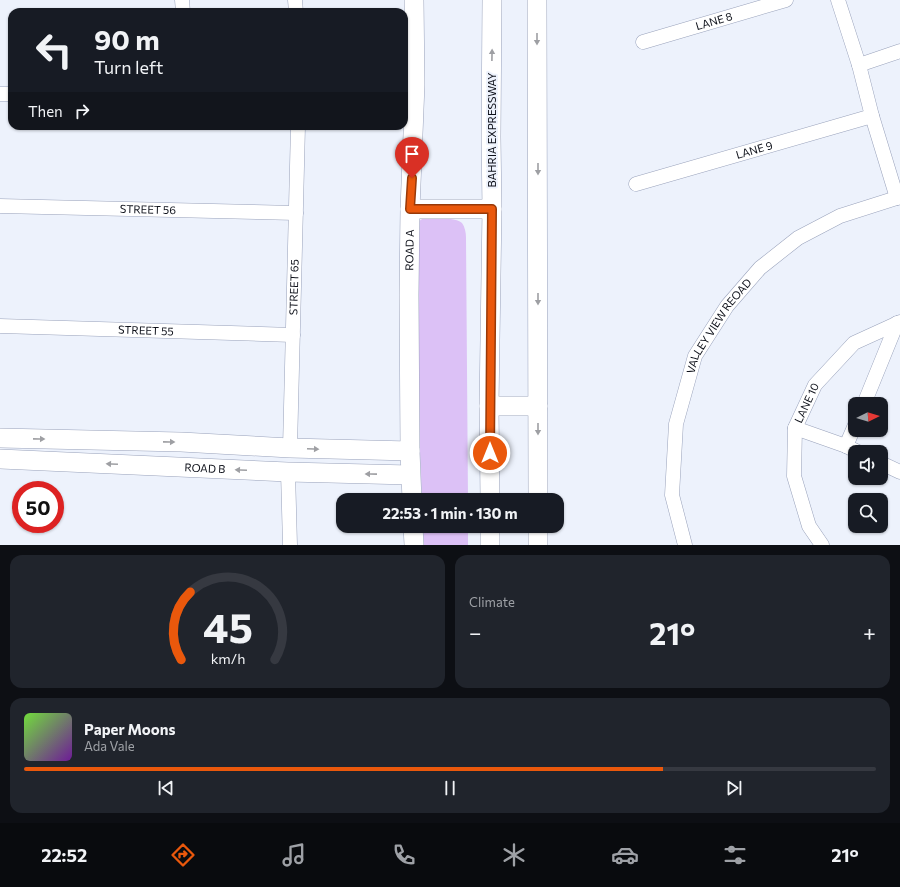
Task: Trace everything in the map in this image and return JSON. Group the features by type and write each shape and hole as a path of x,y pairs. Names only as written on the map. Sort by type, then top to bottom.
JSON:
{"main road":[{"name":"ROAD A","path":"411,493 410,475 410,209 415,84 410,25 414,0"},
{"name":"BAHRIA EXPRESSWAY","path":"490,493 489,406 492,209 492,0"},
{"path":"537,0 538,493"},
{"path":"410,209 492,209"},
{"path":"489,406 538,406"},
{"path":"0,438 181,442 290,448 410,451"},
{"name":"ROAD B","path":"0,459 288,472 410,475"},
{"path":"413,533 414,545"},
{"path":"490,533 490,545"},
{"path":"538,533 538,545"}],"street":[{"name":"LANE 8","path":"643,42 786,0"},
{"path":"838,0 859,65 872,116 898,198"},
{"path":"859,65 900,51"},
{"name":"LANE 9","path":"636,184 872,116"},
{"name":"STREET 65","path":"290,448 298,130"},
{"name":"VALLEY VIEW REOAD","path":"685,545 672,494 676,424 695,356 727,306 760,268 798,238 840,216 898,198"},
{"name":"STREET 56","path":"0,206 296,213"},
{"path":"867,397 899,323"},
{"name":"LANE 10","path":"822,545 808,526 794,476 795,428 815,385 854,343 899,323"},
{"name":"STREET 55","path":"0,326 293,335"},
{"path":"795,428 848,448"},
{"path":"888,466 900,472"},
{"path":"288,472 290,545"}],"shaded area":[{"path":"424,218 444,218 455,220 462,223 466,232 468,493 422,493 413,283 419,221"},
{"path":"423,533 468,533 468,545 424,545"}],"route":[{"path":"412,178 410,209 492,209 489,406 490,453"}]}
